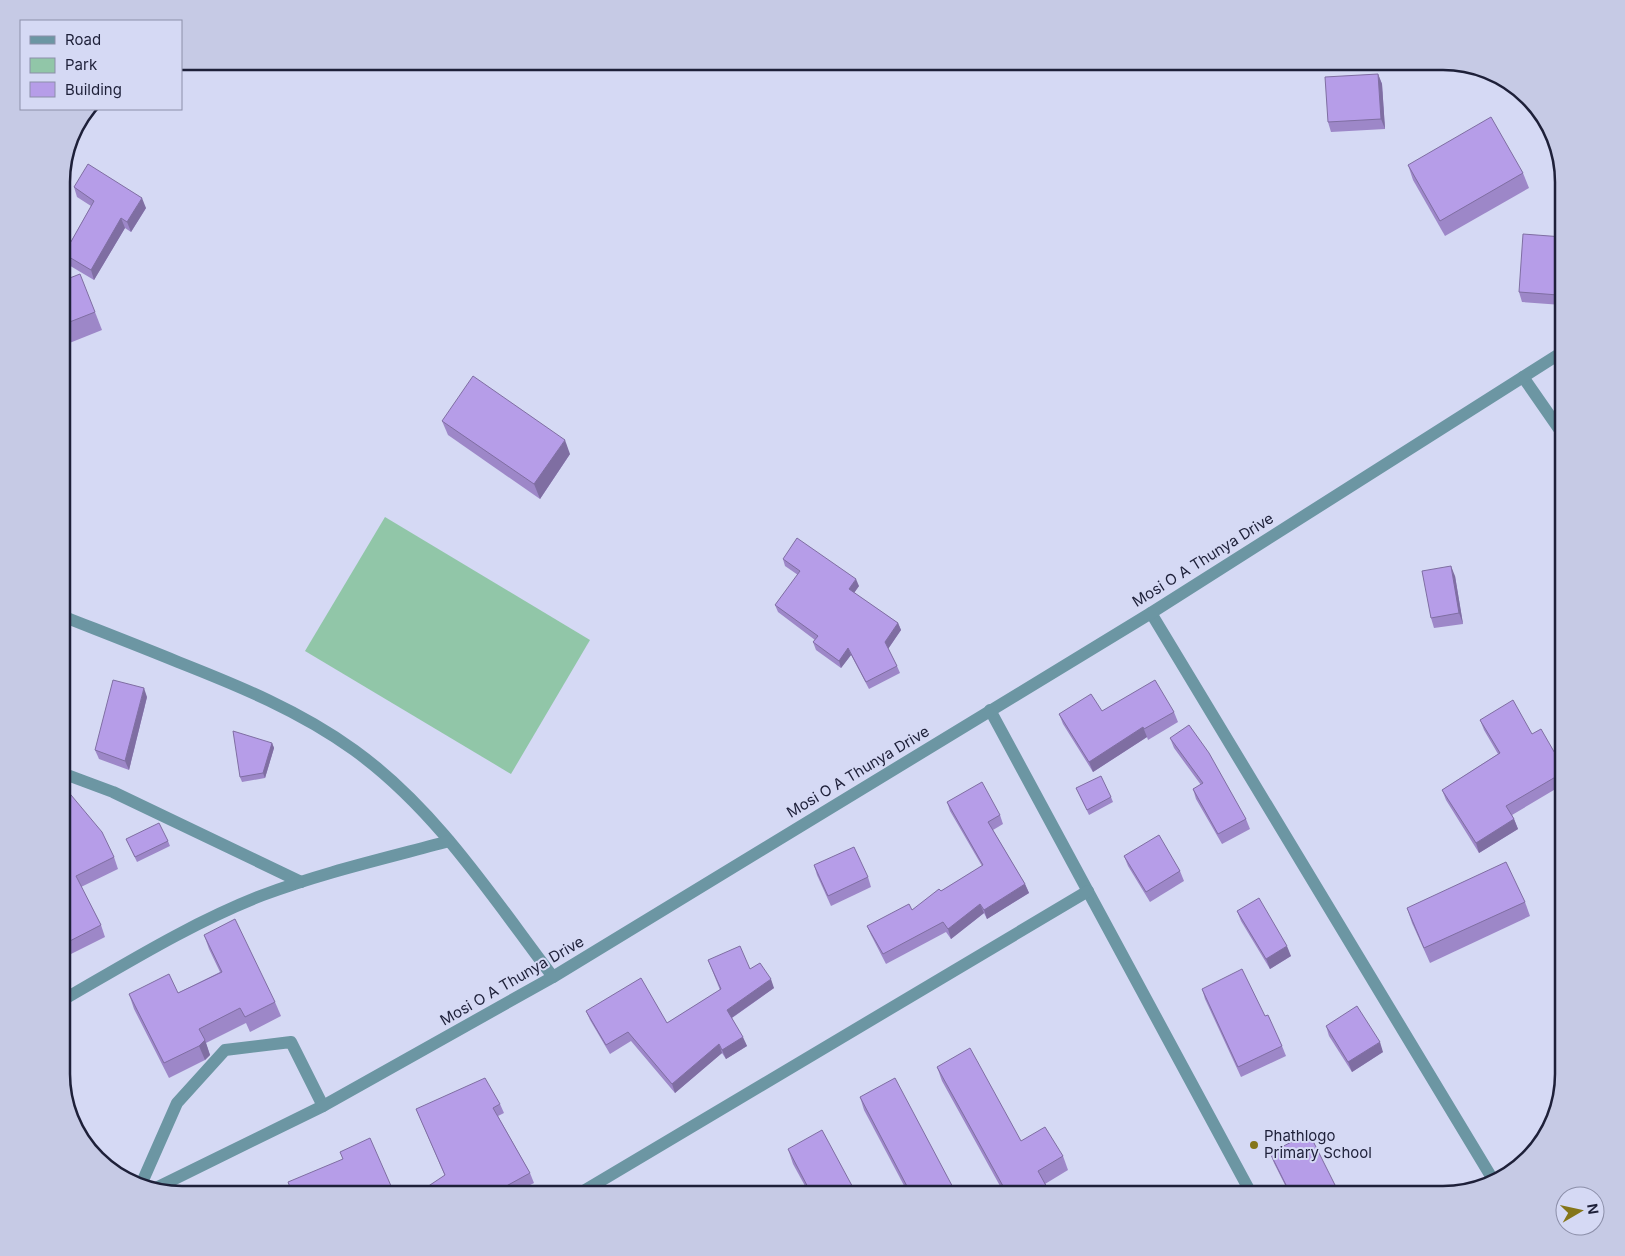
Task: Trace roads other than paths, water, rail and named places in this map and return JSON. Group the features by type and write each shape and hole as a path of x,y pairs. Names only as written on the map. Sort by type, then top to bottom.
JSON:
{"street":[{"name":"Mosi O A Thunya Drive","path":"163,1184 323,1106 554,977 1151,613 1555,357"},
{"path":"1523,377 1555,423"},
{"path":"1151,613 1490,1175"},
{"path":"70,619 271,700 316,725 355,750 418,806 449,841 554,977"},
{"path":"990,710 1247,1186"},
{"path":"70,777 112,792 301,882"},
{"path":"70,996 219,914 301,882 449,841"},
{"path":"592,1186 1088,891"},
{"path":"143,1179 177,1103 225,1050 291,1042 323,1106"}],"place":[{"name":"Phathlogo Primary School","path":"1254,1145"}]}
